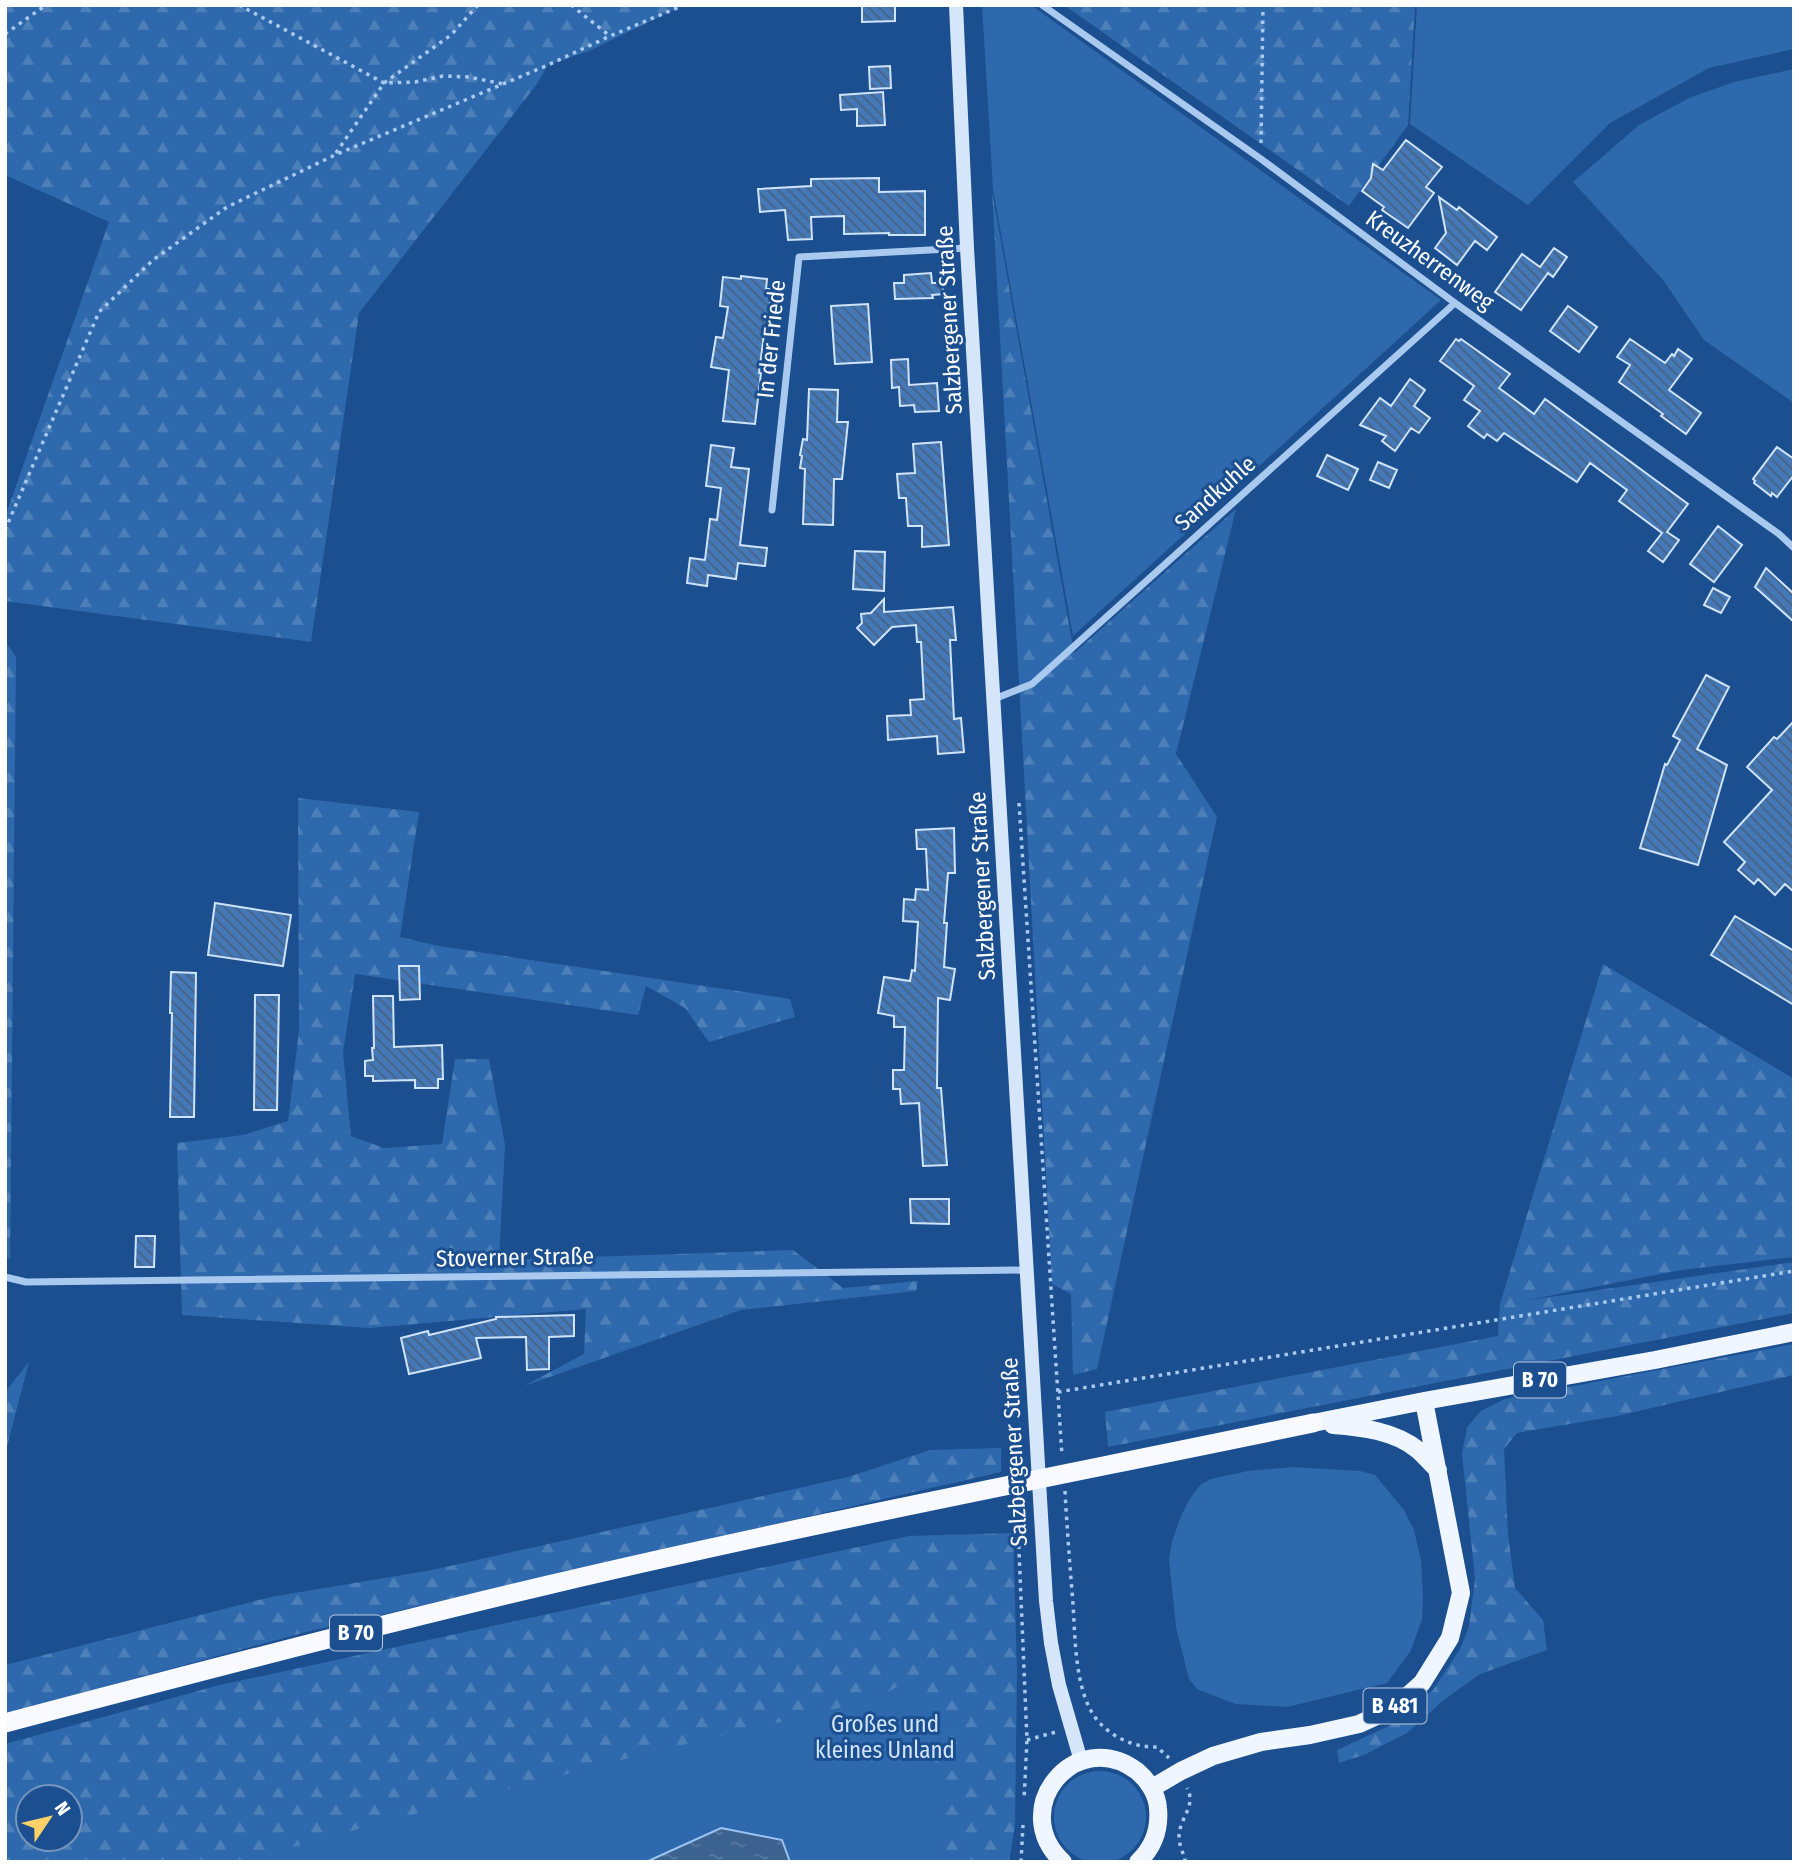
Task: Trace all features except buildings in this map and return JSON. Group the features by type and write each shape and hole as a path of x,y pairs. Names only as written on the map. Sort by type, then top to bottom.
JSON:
{"highway":[{"name":"B 70","path":"5,1723 547,1585 976,1492 1313,1423"}],"main road":[{"name":"Salzbergener Straße","path":"956,5 967,248 1046,1601 1059,1685 1081,1761"},
{"name":"B 70","path":"1313,1423 1794,1332"},
{"name":"B 481","path":"1152,1788 1213,1756 1261,1742 1359,1724 1394,1708 1422,1683 1450,1638 1461,1593 1424,1401"},
{"name":"B 70","path":"1313,1423 1360,1427 1402,1440 1418,1450 1438,1471"},
{"path":"1063,1862 1053,1853 1043,1833 1041,1810 1048,1789 1062,1772 1081,1761 1097,1757 1114,1759 1129,1765 1142,1775 1152,1788 1158,1803 1157,1834 1141,1861"}],"street":[{"name":"Kreuzherrenweg","path":"1042,5 1261,159 1455,303 1779,534 1794,548"},
{"name":"In der Friede","path":"772,510 799,257 967,248"},
{"name":"Sandkuhle","path":"994,699 1032,684 1455,303"},
{"name":"Stoverner Straße","path":"5,1277 26,1282 1027,1270"}],"path":[{"path":"5,34 46,5"},
{"path":"239,5 384,83 415,82 443,76 469,77 503,84"},
{"path":"335,155 384,83 451,36 478,5"},
{"path":"571,5 610,36"},
{"path":"5,530 99,312 153,260 227,207 335,155 684,5"},
{"path":"1261,159 1263,5"},
{"path":"1019,802 1063,1461"},
{"path":"1058,1392 1794,1271"},
{"path":"1065,1488 1075,1640 1081,1682 1090,1710 1104,1728 1122,1740 1144,1747 1157,1747 1168,1754 1190,1793 1191,1805 1181,1821 1179,1840 1185,1861"}],"green space":[{"path":"5,5 684,5 589,51 548,65 537,84 359,313 311,642 5,601 5,517 109,222 5,175"},
{"path":"982,5 1031,5 1441,300 1073,636 993,189"},
{"path":"1064,5 1415,5 1408,125 1349,206"},
{"path":"1417,5 1794,5 1794,49 1709,68 1610,123 1528,205 1410,124"},
{"path":"1794,69 1794,403 1704,340 1663,280 1573,182 1639,125 1689,98 1734,82"},
{"path":"992,191 1074,653 1236,509 1176,754 1217,817 1097,1369 1073,1375 1071,1294 1052,1284"},
{"path":"5,641 16,657 10,1260 5,1255"},
{"path":"298,798 419,812 400,937 439,946 790,999 795,1017 709,1042 685,1008 646,986 638,1015 355,974 343,1053 351,1136 384,1148 442,1144 455,1059 489,1059 505,1145 499,1260 793,1250 843,1288 918,1281 916,1291 741,1310 524,1386 584,1354 586,1309 369,1328 182,1315 177,1143 243,1135 288,1121 299,1031"},
{"path":"1603,964 1794,1079 1794,1257 1681,1270 1523,1301 1794,1262 1794,1313 1108,1447 1105,1412 1498,1336 1500,1304"},
{"path":"1794,1344 1794,1375 1617,1416 1517,1433 1504,1449 1508,1534 1515,1588 1543,1620 1547,1650 1480,1674 1445,1699 1407,1733 1364,1755 1339,1763 1337,1750 1400,1721 1433,1690 1460,1649 1469,1627 1475,1578 1462,1454 1467,1427 1481,1411 1505,1399"},
{"path":"29,1362 5,1454 5,1392"},
{"path":"1001,1448 1001,1472 306,1632 5,1714 5,1665 271,1597 432,1570 848,1477 930,1450"},
{"path":"1293,1467 1360,1471 1375,1475 1404,1510 1414,1530 1421,1560 1422,1620 1410,1652 1387,1683 1287,1707 1235,1704 1197,1689 1189,1679 1176,1627 1169,1560 1172,1541 1189,1500 1200,1485 1211,1479 1248,1471"},
{"path":"1013,1533 1017,1673 1015,1826 1009,1862 947,1862 924,1672 873,1700 636,1756 240,1862 5,1862 5,1744 220,1685 909,1536"},
{"name":"Großes und kleines Unland","path":"1005,1592 1002,1862 5,1862 5,1842 14,1841 14,1853 84,1853 84,1835"},
{"path":"1100,1771 1118,1774 1133,1784 1143,1799 1146,1817 1143,1835 1133,1850 1118,1860 1100,1863 1082,1860 1067,1850 1057,1835 1054,1817 1057,1799 1067,1784 1082,1774"}],"water":[{"path":"721,1828 782,1840 790,1862 646,1862"}]}
